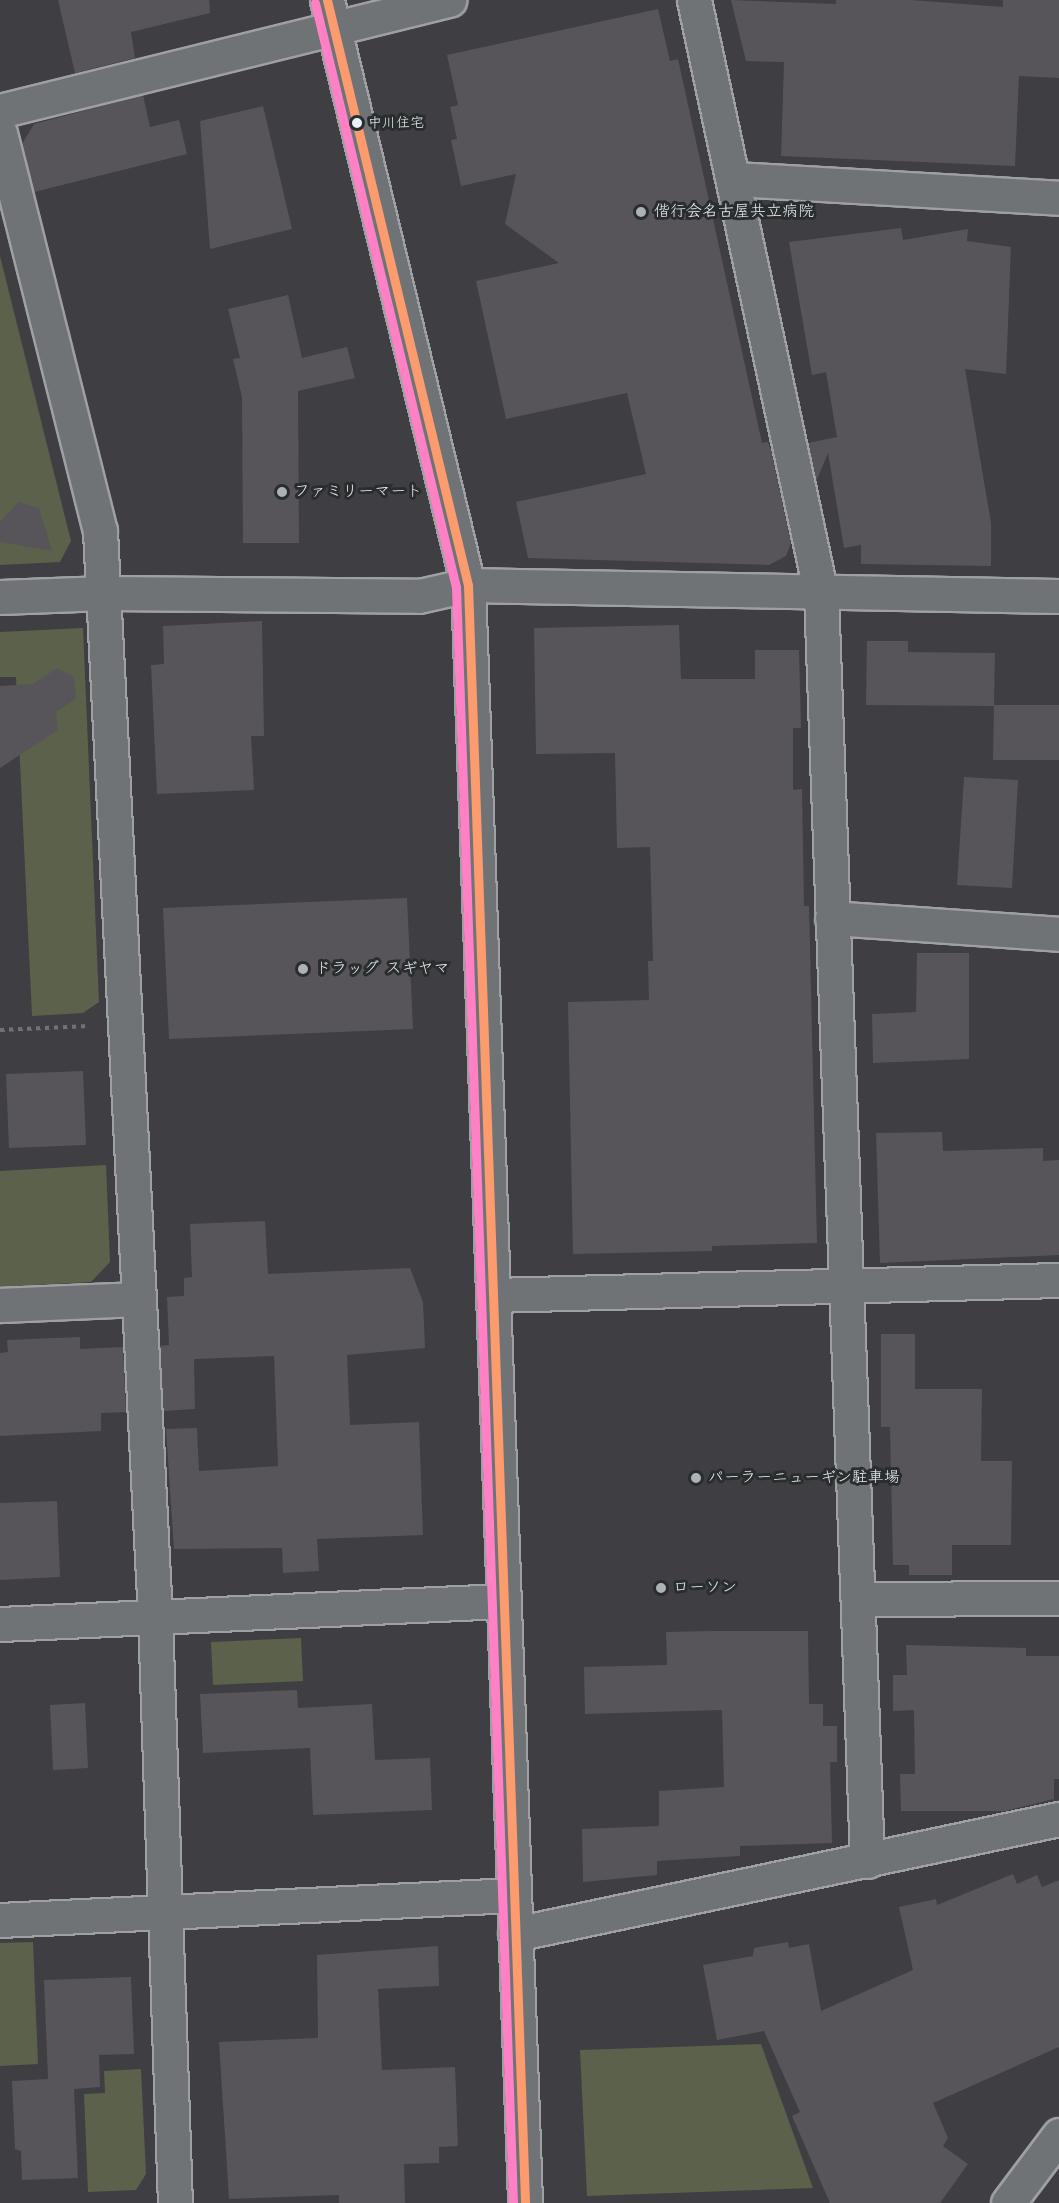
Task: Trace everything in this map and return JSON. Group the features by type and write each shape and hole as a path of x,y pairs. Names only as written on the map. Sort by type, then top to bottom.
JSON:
{"street":[{"path":"0,111 330,14 449,0"},
{"path":"694,0 734,179 820,594 848,1287 867,1861"},
{"path":"330,14 468,585 525,2203"},
{"path":"0,133 100,531 105,592 155,1617 175,2203"},
{"path":"734,179 1059,198"},
{"path":"0,597 105,592 419,596 468,585 820,594 1059,596"},
{"path":"832,918 1059,934"},
{"path":"493,1295 1059,1280"},
{"path":"0,1305 139,1299"},
{"path":"859,1599 1059,1598"},
{"path":"0,1624 503,1601"},
{"path":"515,1934 1059,1820"},
{"path":"0,1920 513,1895"},
{"path":"1008,2203 1059,2135"}],"path":[{"path":"0,1030 126,1024"}],"green space":[{"path":"0,256 71,541 60,562 0,565"},
{"path":"83,628 99,1002 83,1013 32,1016 16,677 0,677 0,632"},
{"path":"106,1165 110,1262 91,1282 0,1287 0,1171"},
{"path":"301,1638 303,1681 213,1685 211,1642"},
{"path":"33,1942 38,2064 0,2066 0,1943"},
{"path":"761,2044 813,2188 587,2196 580,2050"},
{"path":"141,2069 146,2174 136,2190 88,2192 84,2094 105,2093 104,2071"}],"building":[{"path":"58,0 209,0 210,13 131,32 135,58 75,73"},
{"path":"731,0 836,4 836,0 911,0 1003,7 1003,0 1059,0 1059,78 1019,76 1015,166 781,156 784,62 746,61"},
{"path":"658,9 670,61 678,59 762,443 768,442 771,450 791,543 786,556 769,565 528,558 516,502 646,474 627,393 506,419 476,281 559,263 505,224 516,174 461,186 451,140 457,139 450,107 458,105 447,55"},
{"path":"143,95 150,127 179,120 187,154 34,192 22,144 34,124"},
{"path":"263,106 292,229 210,249 200,121"},
{"path":"901,228 903,240 968,229 967,241 1011,247 1006,374 965,369 991,523 991,566 861,564 861,545 844,548 828,453 816,482 808,443 837,437 826,372 812,375 789,242"},
{"path":"288,295 302,358 347,347 355,378 298,391 299,543 243,543 242,397 233,359 240,358 228,309"},
{"path":"19,502 39,508 52,551 0,542 0,522"},
{"path":"262,621 264,736 251,736 254,790 157,794 151,665 164,664 163,626"},
{"path":"679,625 681,679 755,679 755,650 799,650 801,728 793,728 793,790 802,789 804,906 809,906 817,1243 712,1246 712,1251 573,1254 568,1002 649,1000 648,961 653,961 650,847 617,848 615,753 536,754 534,628"},
{"path":"867,641 908,641 908,652 995,653 994,705 1059,705 1059,760 993,760 994,706 866,705"},
{"path":"57,668 74,677 76,699 56,712 58,730 0,768 0,686 33,684"},
{"path":"964,777 1018,780 1012,888 957,885"},
{"path":"407,898 413,1029 169,1039 163,908"},
{"path":"917,953 969,953 969,1059 873,1063 872,1014 916,1012"},
{"path":"83,1071 86,1145 9,1148 6,1074"},
{"path":"942,1132 943,1151 1043,1148 1043,1161 1059,1160 1059,1255 880,1263 876,1133"},
{"path":"265,1221 268,1274 410,1268 423,1302 425,1348 347,1355 350,1425 419,1422 423,1535 317,1539 319,1571 283,1573 282,1548 174,1549 166,1429 197,1428 199,1471 278,1466 274,1356 194,1359 195,1409 163,1411 160,1346 169,1345 167,1297 184,1296 184,1278 192,1277 190,1224"},
{"path":"881,1334 915,1334 915,1389 982,1389 981,1461 1012,1461 1011,1545 952,1545 952,1575 909,1575 909,1565 893,1565 890,1427 881,1427"},
{"path":"80,1337 80,1349 123,1347 126,1412 101,1413 101,1431 0,1436 0,1353 8,1352 7,1340"},
{"path":"57,1501 60,1577 0,1580 0,1503"},
{"path":"808,1631 809,1704 823,1704 823,1726 837,1726 837,1762 830,1762 832,1843 740,1846 740,1856 657,1861 657,1875 583,1882 582,1829 659,1826 659,1791 724,1787 722,1710 585,1714 584,1667 667,1665 666,1632"},
{"path":"906,1645 1026,1648 1026,1656 1059,1656 1059,1779 1054,1779 1054,1799 1005,1811 901,1811 900,1774 915,1774 914,1710 893,1711 893,1675 907,1675"},
{"path":"297,1690 298,1708 372,1704 375,1760 430,1758 432,1810 313,1815 310,1748 203,1753 200,1694"},
{"path":"85,1703 88,1768 53,1770 50,1705"},
{"path":"1013,1874 1017,1884 1037,1875 1042,1887 1059,1880 1059,2047 933,2103 948,2138 943,2146 968,2164 940,2203 830,2203 792,2116 800,2112 764,2031 717,2040 703,1965 753,1956 754,1948 788,1942 789,1948 809,1944 821,2011 913,1970 899,1907 936,1899 937,1905"},
{"path":"438,1946 439,1986 378,1989 382,2070 455,2067 458,2146 439,2147 439,2163 404,2164 405,2203 339,2203 339,2195 229,2199 219,2042 318,2038 317,1955"},
{"path":"131,1977 134,2054 99,2055 100,2087 74,2089 78,2178 22,2180 21,2151 15,2149 12,2081 48,2079 44,1980"}],"transit line":[{"path":"327,0 468,585 525,2203"},
{"path":"315,3 456,587 513,2203"}],"place":[{"name":"中川住宅","path":"357,123"},
{"name":"偕行会名古屋共立病院","path":"641,212"},
{"name":"ファミリーマート","path":"282,492"},
{"name":"ドラッグ スギヤマ","path":"303,969"},
{"name":"パーラーニューギン駐車場","path":"696,1478"},
{"name":"ローソン","path":"661,1588"}]}
